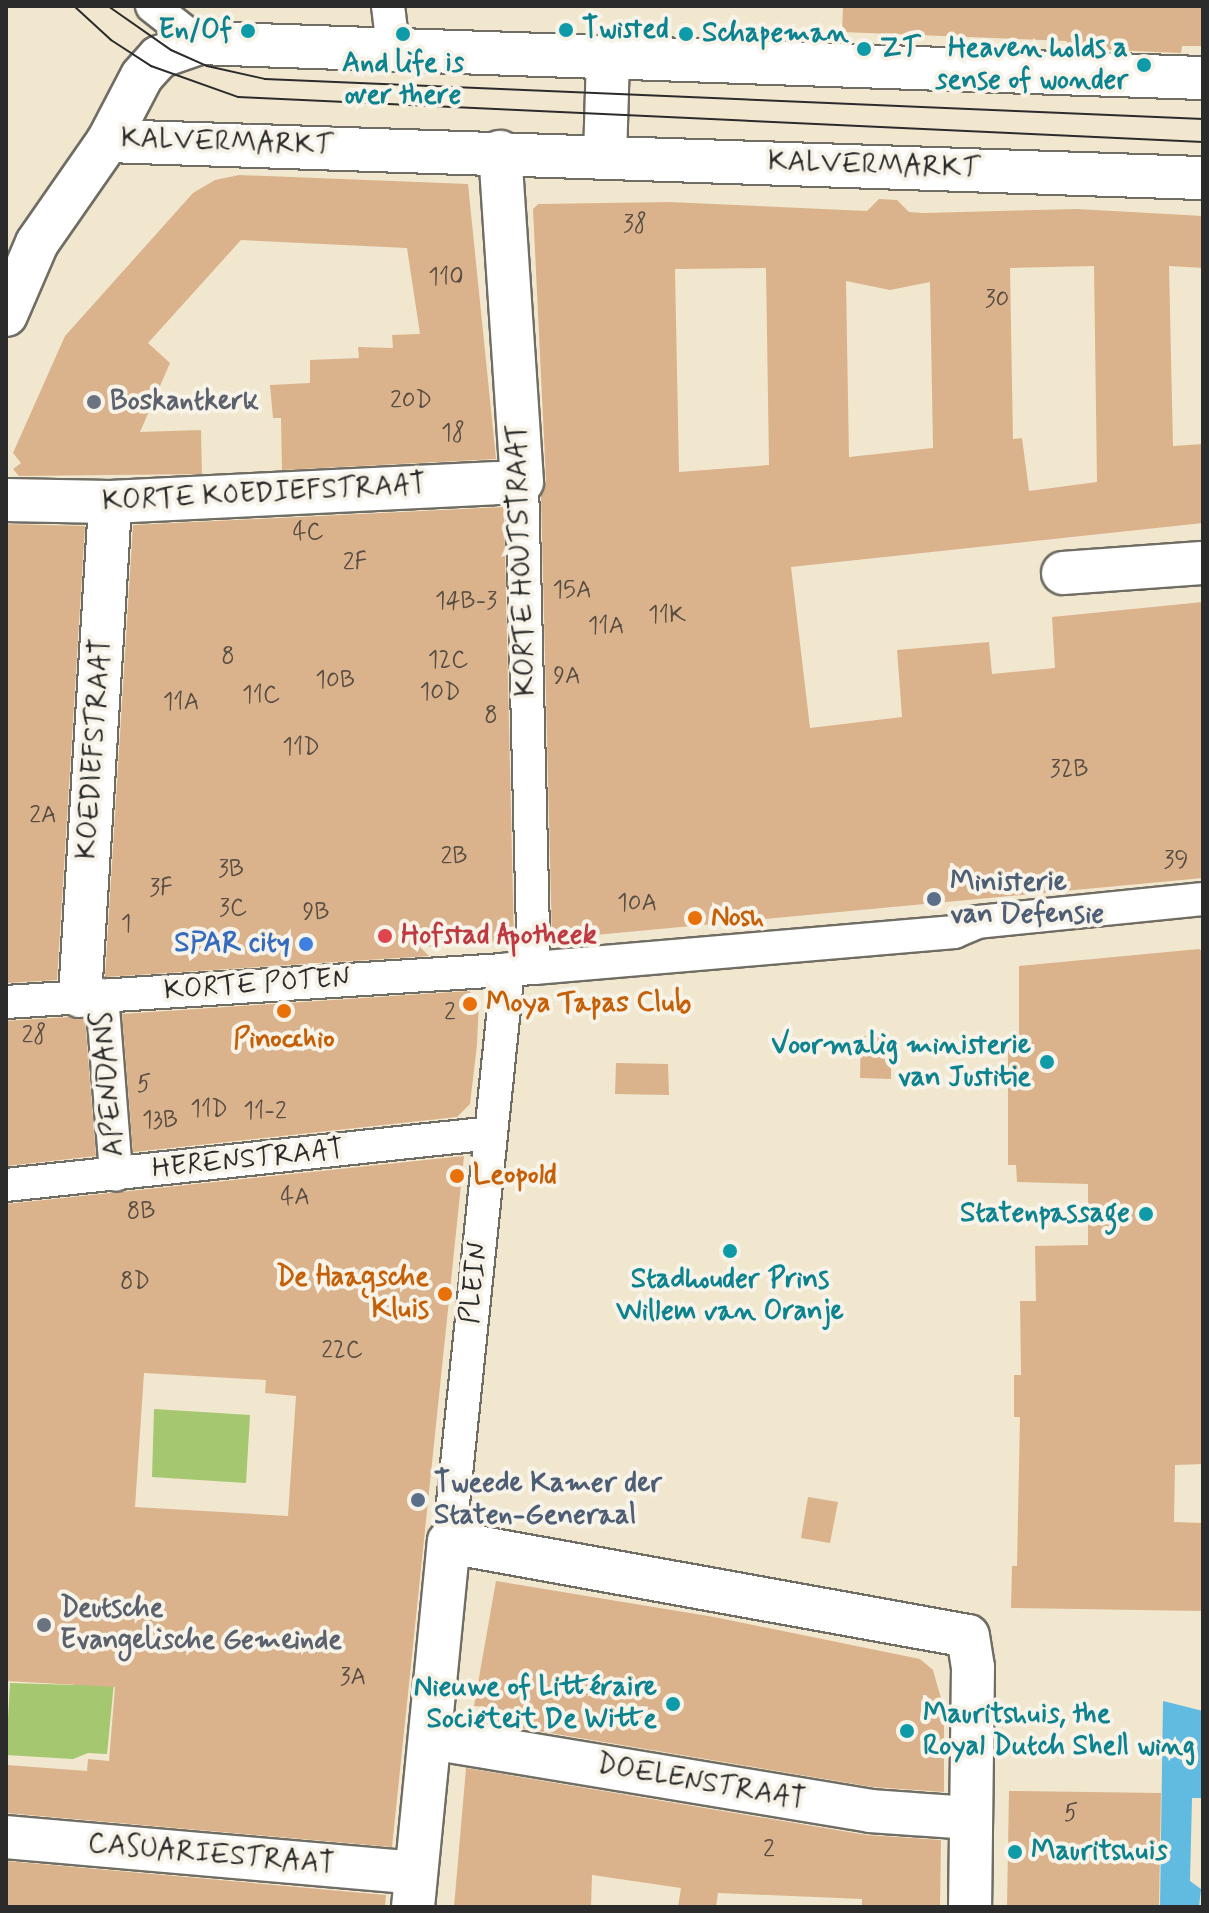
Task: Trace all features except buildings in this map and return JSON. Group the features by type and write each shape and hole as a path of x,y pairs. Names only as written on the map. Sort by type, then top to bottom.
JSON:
{"street":[{"path":"152,6 199,43"},
{"path":"388,6 393,47"},
{"name":"KALVERMARKT","path":"1203,78 393,47 199,43 159,57 142,76 108,141 1203,178"},
{"path":"605,158 608,55"},
{"path":"6,315 37,243 108,141"},
{"name":"KORTE HOUTSTRAAT","path":"500,152 522,482 521,968"},
{"name":"KORTE KOEDIEFSTRAAT","path":"6,500 110,502 522,482"},
{"name":"KOEDIEFSTRAAT","path":"91,996 110,502"},
{"path":"1063,573 1203,563"},
{"path":"521,968 954,932 977,922 1203,899"},
{"name":"KORTE POTEN","path":"6,1002 521,968"},
{"name":"PLEIN","path":"449,1542 490,1133 521,968"},
{"name":"APENDANS","path":"91,996 116,1174"},
{"name":"HERENSTRAAT","path":"6,1185 490,1133"},
{"path":"414,1890 449,1542 968,1636 973,1667 970,1907"},
{"name":"DOELENSTRAAT","path":"431,1738 870,1811 971,1818"},
{"name":"CASUARIESTRAAT","path":"6,1837 414,1890"}],"green space":[{"path":"154,1409 250,1415 246,1483 152,1477"},
{"path":"77,1650 114,1682 107,1754 88,1753 73,1759 6,1755 10,1683 74,1685"}],"water":[{"path":"1163,1701 1203,1711 1203,1798 1192,1798 1190,1881 1201,1889 1199,1907 1160,1907"}],"tram line":[{"path":"74,6 111,40 151,66 238,97 1203,142"},
{"path":"108,6 171,50 207,66 265,79 1203,119"}],"place":[{"name":"Twisted","path":"566,30"},
{"name":"En/Of","path":"248,31"},
{"name":"And life is over there","path":"403,34"},
{"name":"Schapeman","path":"686,34"},
{"name":"ZT","path":"864,49"},
{"name":"Heaven holds a sense of wonder","path":"1144,65"},
{"name":"Boskantkerk","path":"94,402"},
{"name":"Ministerie van Defensie","path":"934,899"},
{"name":"Nosh","path":"695,918"},
{"name":"Hofstad Apotheek","path":"385,936"},
{"name":"SPAR city","path":"306,944"},
{"name":"Moya Tapas Club","path":"470,1004"},
{"name":"Pinocchio","path":"284,1011"},
{"name":"Voormalig ministerie van Justitie","path":"1047,1062"},
{"name":"Leopold","path":"457,1176"},
{"name":"Statenpassage","path":"1146,1214"},
{"name":"Stadhouder Prins Willem van Oranje","path":"730,1251"},
{"name":"De Haagsche Kluis","path":"445,1294"},
{"name":"Tweede Kamer der Staten-Generaal","path":"418,1500"},
{"name":"Deutsche Evangelische Gemeinde","path":"44,1625"},
{"name":"Nieuwe of Littéraire Sociëteit De Witte","path":"673,1704"},
{"name":"Mauritshuis, the Royal Dutch Shell wing","path":"907,1731"},
{"name":"Mauritshuis","path":"1015,1852"}]}
